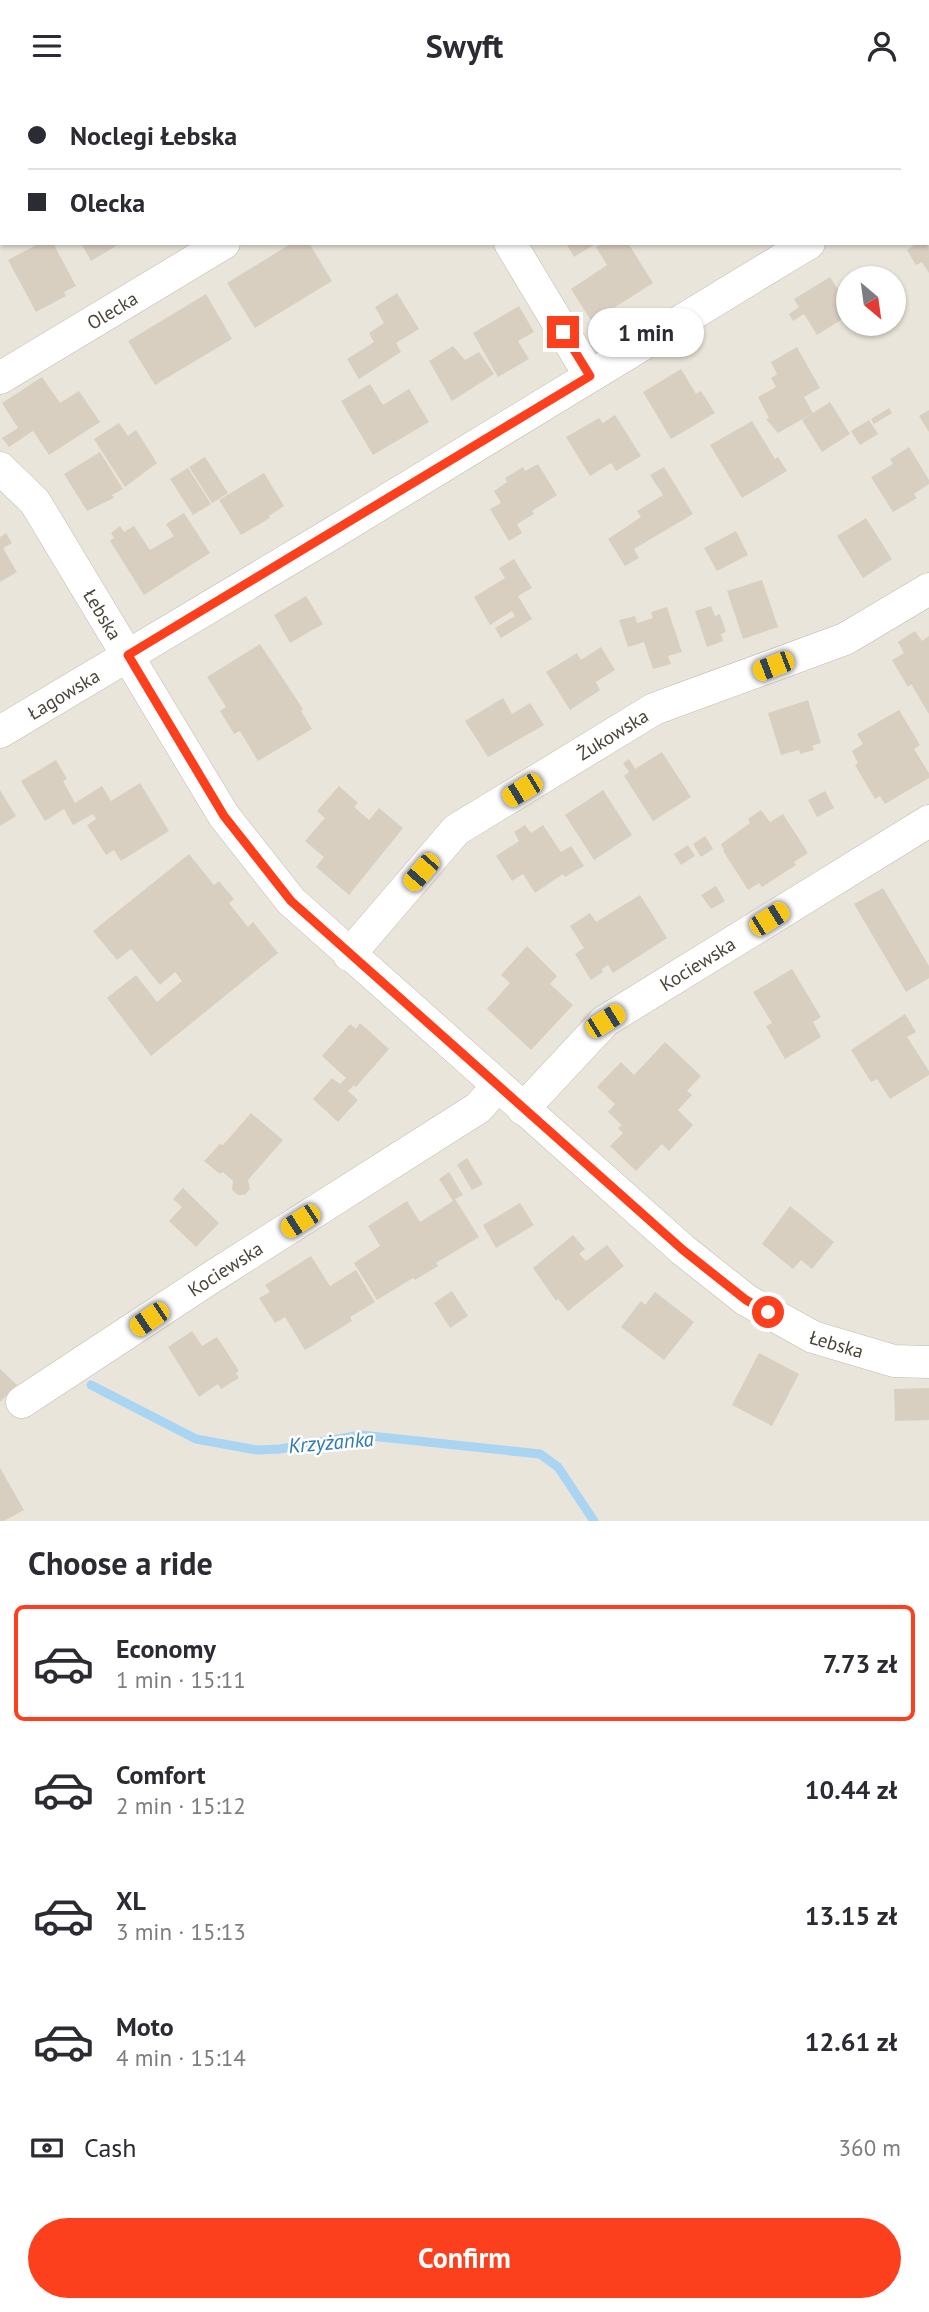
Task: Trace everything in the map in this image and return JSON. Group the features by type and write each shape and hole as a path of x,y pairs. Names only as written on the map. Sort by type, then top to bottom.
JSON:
{"street":[{"name":"Olecka","path":"0,378 221,245"},
{"path":"511,245 590,376"},
{"name":"Łagowska","path":"0,732 806,245"},
{"name":"Łebska","path":"0,468 35,502 224,816 291,901 497,1087 683,1250 746,1300 813,1337 894,1361 929,1362"},
{"name":"Żukowska","path":"349,955 456,831 654,709 845,639 929,589"},
{"name":"Kociewska","path":"523,1109 605,1021 929,821"},
{"name":"Kociewska","path":"22,1402 212,1277 478,1108 497,1087"}],"shaded area":[{"path":"0,245 929,245 929,1521 0,1521"}],"building":[{"path":"36,245 54,245 76,286 64,292 66,296 36,312 8,260"},
{"path":"82,245 118,245 91,261"},
{"path":"289,245 310,245 332,281 255,328 227,283"},
{"path":"567,245 594,245 574,257"},
{"path":"629,245 653,283 592,322 571,289 607,265 596,247"},
{"path":"914,245 928,245 929,273 922,262 916,265 907,250"},
{"path":"830,277 836,286 836,323 817,335 804,314 793,321 789,314 799,307 794,299"},
{"path":"397,293 419,329 396,343 401,352 359,379 347,359 374,342 369,333 384,323 375,307"},
{"path":"206,294 232,339 155,385 128,341"},
{"path":"519,306 534,332 518,341 529,359 498,377 473,333"},
{"path":"453,346 465,360 479,352 494,374 452,401 429,361"},
{"path":"797,347 820,388 804,397 813,413 778,433 766,419 769,418 758,397 776,387 771,378 777,374 771,362"},
{"path":"681,369 696,394 701,391 715,413 671,439 643,392"},
{"path":"42,377 60,403 79,391 100,422 49,455 33,431 9,447 2,438 18,428 2,403"},
{"path":"370,384 383,405 409,389 429,422 373,455 341,401"},
{"path":"830,402 850,434 822,452 802,420"},
{"path":"889,408 892,413 874,424 871,419"},
{"path":"929,410 929,432 919,416"},
{"path":"615,415 641,456 616,471 611,463 590,476 566,437 599,418 603,423"},
{"path":"869,420 878,434 860,445 851,431"},
{"path":"752,421 775,459 778,457 787,471 742,498 710,445"},
{"path":"119,423 128,436 136,430 157,463 125,487 94,439"},
{"path":"909,447 929,484 914,494 917,498 893,512 871,477 893,464 890,459"},
{"path":"100,452 123,489 112,495 114,498 87,511 64,474"},
{"path":"205,457 228,493 212,503 189,467"},
{"path":"538,464 557,495 517,524 522,533 509,541 490,509 501,503 494,491 507,482 505,478 523,467 525,471"},
{"path":"664,467 693,514 634,549 639,558 625,566 608,539 641,517 637,511 663,495 650,475"},
{"path":"188,468 211,504 193,515 170,479"},
{"path":"264,473 284,506 269,516 270,518 241,535 219,500"},
{"path":"184,513 210,553 144,595 110,541 114,538 111,533 120,526 124,532 134,526 150,550 174,536 166,524"},
{"path":"866,518 892,559 863,578 837,536"},
{"path":"736,531 748,555 717,571 704,548"},
{"path":"6,533 12,543 3,548 17,572 0,582 0,537"},
{"path":"514,559 532,588 518,596 532,619 501,638 495,628 515,616 512,611 490,625 474,597 505,578 499,568"},
{"path":"762,580 778,627 743,639 727,591"},
{"path":"306,596 323,624 290,643 274,615"},
{"path":"711,606 715,616 720,614 726,632 721,634 723,641 707,647 695,611"},
{"path":"667,607 682,652 668,656 671,664 653,669 644,642 628,647 619,620 635,616 637,623 653,618 651,612"},
{"path":"915,631 922,641 929,636 929,714 911,684 908,687 892,660 904,653 898,642"},
{"path":"260,644 303,709 301,711 312,729 258,761 240,731 234,734 220,711 226,707 207,677"},
{"path":"601,647 615,670 596,682 600,690 570,710 546,672 577,653 581,660"},
{"path":"503,698 512,714 530,703 544,725 488,757 465,721"},
{"path":"808,700 821,743 812,746 814,750 800,754 799,750 781,755 768,713"},
{"path":"899,710 920,745 914,749 929,773 929,778 885,804 880,796 875,799 855,765 858,763 852,751 863,744 857,734"},
{"path":"662,752 691,797 653,821 624,776 629,772 623,763 629,759 635,769"},
{"path":"56,760 67,779 63,781 75,803 102,786 111,801 140,783 169,831 121,861 114,850 106,855 87,825 96,819 93,814 73,825 64,809 45,821 21,781"},
{"path":"339,786 358,803 354,807 369,820 379,808 403,828 349,895 316,867 324,857 305,841 325,818 317,811"},
{"path":"0,790 16,816 0,826"},
{"path":"603,790 632,835 594,860 565,815"},
{"path":"825,791 834,808 817,817 808,800"},
{"path":"761,810 770,822 783,814 808,853 794,862 796,865 762,887 759,883 748,890 721,844 750,823 748,819"},
{"path":"525,825 531,833 543,825 561,852 571,846 584,866 565,877 563,874 535,893 523,874 512,881 496,856 519,841 514,832"},
{"path":"705,836 713,849 701,857 693,844"},
{"path":"688,845 695,856 681,865 674,854"},
{"path":"189,854 214,885 219,881 234,899 229,903 248,927 253,922 278,953 151,1056 107,998 136,975 157,1002 182,981 175,972 160,985 131,949 117,960 93,931"},
{"path":"716,886 725,901 711,909 701,895"},
{"path":"883,888 929,966 929,978 906,992 854,904"},
{"path":"640,895 667,938 613,973 608,965 591,980 575,954 584,948 570,926 590,913 596,922"},
{"path":"527,946 557,976 550,984 573,1005 531,1050 487,1009 510,983 501,975"},
{"path":"792,969 821,1017 813,1022 821,1037 785,1059 766,1026 772,1023 753,992"},
{"path":"905,1014 916,1032 907,1037 929,1075 890,1099 877,1079 871,1082 851,1050"},
{"path":"360,1023 389,1049 356,1087 354,1085 348,1091 358,1100 338,1122 313,1099 332,1078 340,1084 346,1078 322,1056 350,1024 356,1029"},
{"path":"665,1042 701,1076 687,1091 692,1095 678,1110 693,1125 669,1151 662,1144 636,1171 610,1146 623,1133 618,1128 622,1125 608,1112 615,1104 597,1087 621,1062 634,1075"},
{"path":"251,1113 283,1140 248,1180 250,1189 245,1195 238,1195 232,1190 233,1181 204,1161 220,1144 223,1145"},
{"path":"467,1158 483,1184 472,1190 457,1165"},
{"path":"449,1172 463,1195 455,1199 479,1237 436,1263 438,1266 377,1300 354,1263 380,1246 368,1226 407,1201 420,1222 453,1201 439,1179"},
{"path":"183,1188 219,1223 196,1247 169,1221 182,1207 173,1199"},
{"path":"520,1203 534,1225 496,1248 483,1225"},
{"path":"790,1206 834,1242 812,1269 801,1260 793,1269 762,1244"},
{"path":"573,1235 585,1249 579,1254 586,1261 607,1245 624,1266 568,1311 558,1299 556,1301 533,1268"},
{"path":"311,1256 330,1286 356,1270 375,1302 350,1317 352,1321 305,1350 285,1317 275,1323 259,1298 270,1292 265,1285"},
{"path":"452,1291 468,1316 450,1328 434,1303"},
{"path":"655,1292 694,1322 664,1360 621,1327 641,1301 645,1305"},
{"path":"192,1331 202,1346 217,1337 239,1371 236,1373 239,1378 221,1389 218,1384 199,1397 168,1347"},
{"path":"759,1353 799,1374 772,1426 732,1405"},
{"path":"0,1369 17,1385 0,1402"},
{"path":"929,1388 929,1420 895,1421 894,1389"},
{"path":"0,1468 24,1510 4,1521 0,1521"}],"waterway":[{"name":"Krzyżanka","path":"91,1385 196,1439 257,1450 280,1449 361,1435 540,1454 558,1467 594,1521"}],"route":[{"path":"563,332 590,376 128,655 224,816 291,901 683,1250 746,1300 768,1312"}]}
